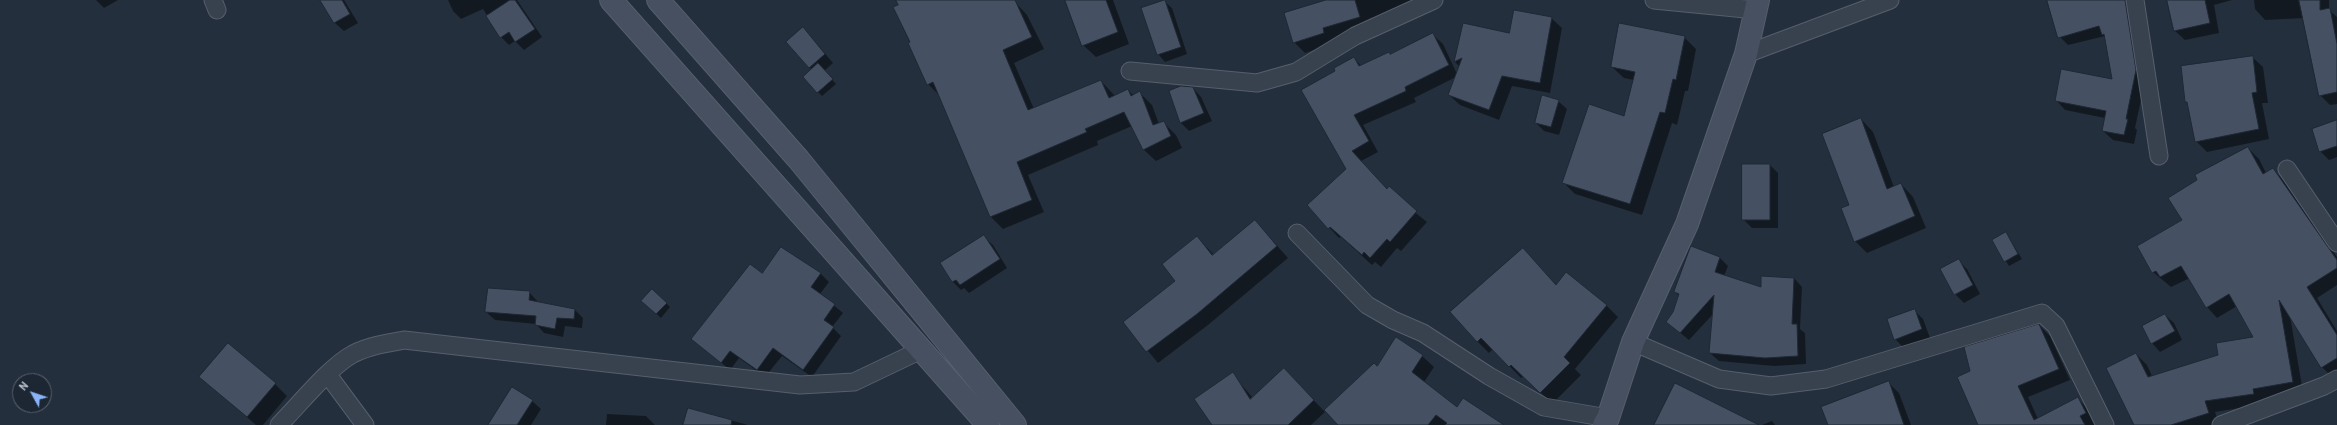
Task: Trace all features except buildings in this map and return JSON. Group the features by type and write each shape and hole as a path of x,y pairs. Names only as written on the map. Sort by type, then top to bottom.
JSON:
{"main road":[{"path":"611,0 988,425"},
{"path":"658,0 799,160 1015,425"},
{"path":"1606,421 1633,342 1687,224 1746,54 1757,5"}],"street":[{"path":"1130,71 1257,83 1296,72 1356,36 1434,0"},
{"path":"1654,0 1757,5"},
{"path":"1746,54 1890,0"},
{"path":"2135,0 2159,156"},
{"path":"2287,169 2337,243"},
{"path":"1297,233 1367,305 1393,320 1423,333 1489,376 1544,407 1606,421"},
{"path":"1633,342 1719,379 1771,386 1826,379 2042,313 2056,326 2105,425"},
{"path":"279,425 328,375 352,355 372,346 404,340 800,385 854,382 921,350"},
{"path":"328,375 365,425"},
{"path":"2221,425 2324,386 2337,379"}]}
